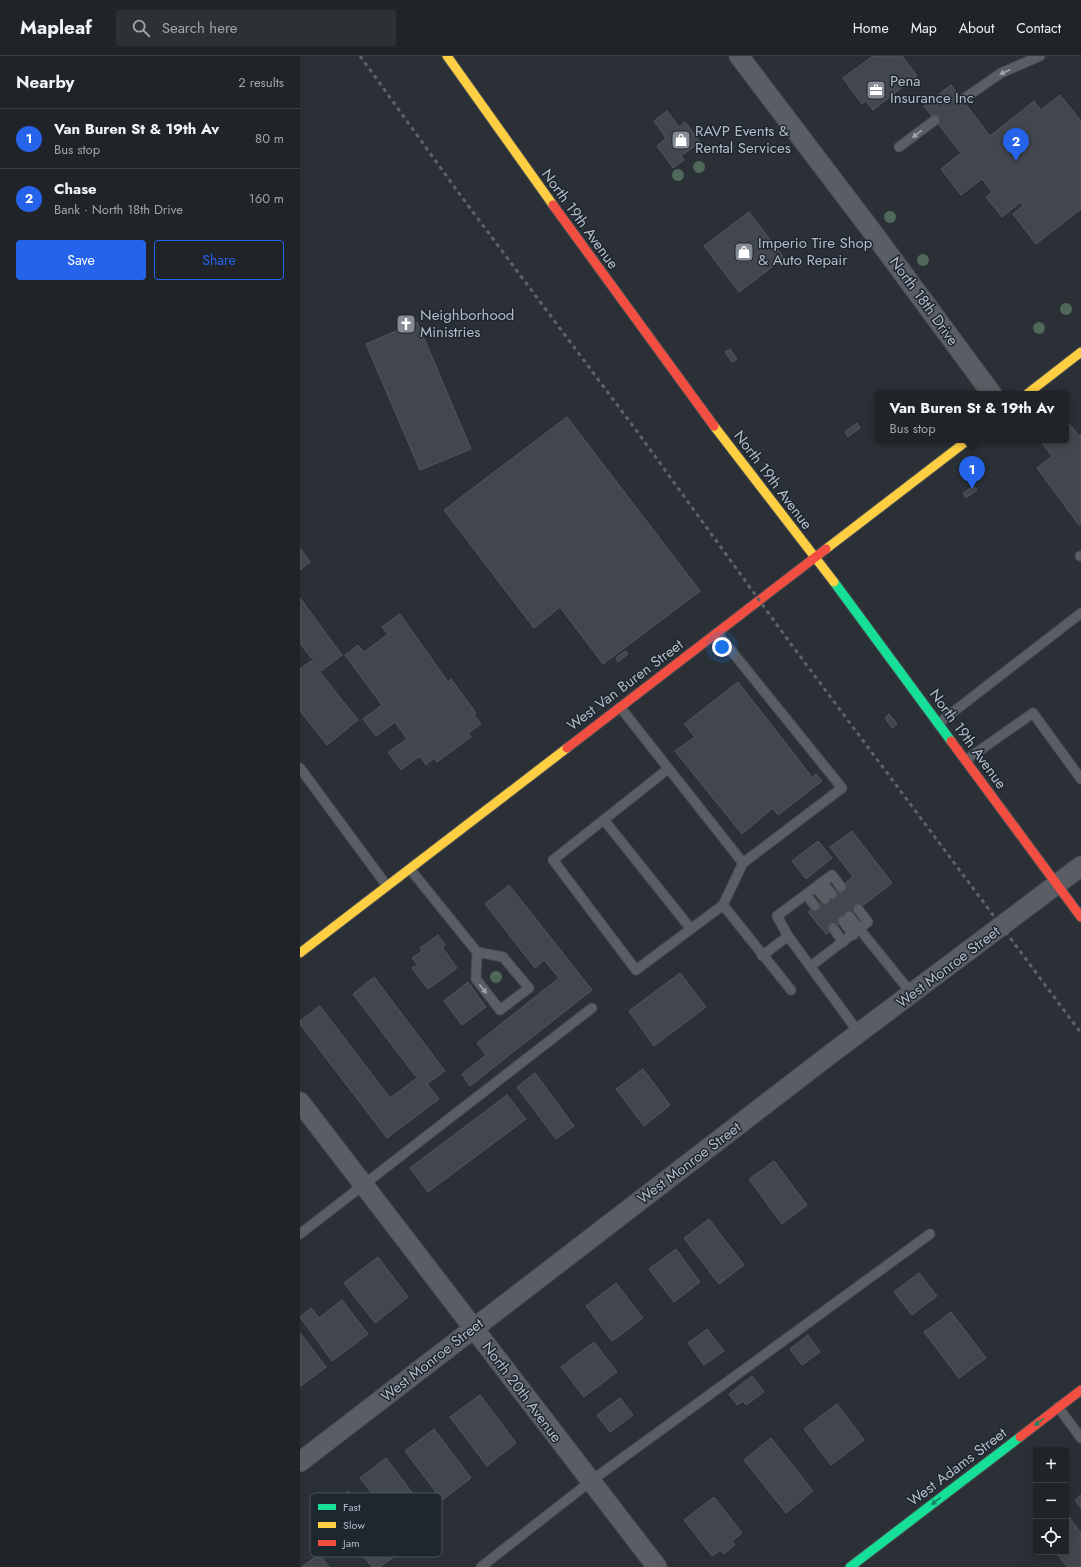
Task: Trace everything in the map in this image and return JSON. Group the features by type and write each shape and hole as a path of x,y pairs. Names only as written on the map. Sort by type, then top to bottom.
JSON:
{"main road":[{"name":"North 19th Avenue","path":"447,56 584,248 814,558 939,723 1081,917"},
{"path":"1031,391 1081,352"},
{"name":"West Van Buren Street","path":"300,953 964,443"},
{"name":"West Adams Street","path":"850,1567 1081,1390"}],"street":[{"name":"North 18th Drive","path":"739,56 871,230 990,391"},
{"name":"West Monroe Street","path":"300,1462 859,1033 1081,866"},
{"name":"North 20th Avenue","path":"300,1102 656,1567"}],"lane":[{"path":"962,100 1001,73 1040,56"},
{"path":"899,147 935,120"},
{"path":"939,723 1081,613"},
{"path":"668,768 553,860 636,970 723,906 743,863 842,788 717,633"},
{"path":"620,708 743,863"},
{"path":"966,760 1033,713 1081,779"},
{"path":"300,768 387,886"},
{"path":"604,820 692,929"},
{"path":"410,869 477,952 503,957 528,988 500,1010 476,979 477,952"},
{"path":"841,887 832,875 778,916 788,936 859,1033"},
{"path":"819,885 828,897"},
{"path":"806,895 815,906"},
{"path":"723,906 791,990"},
{"path":"811,966 868,922 858,909"},
{"path":"846,918 856,932 912,994"},
{"path":"833,928 843,942"},
{"path":"762,956 788,936"},
{"path":"300,1234 592,1008"},
{"path":"481,1567 591,1482 930,1234"},
{"path":"1058,1407 1081,1438"}],"building":[{"name":"Pena Insurance Inc","path":"873,56 902,56 917,76 873,110 866,101 862,104 843,78"},
{"path":"951,85 990,136 1034,101 1041,110 1060,95 1081,121 1081,209 1036,244 1013,214 1023,205 1021,202 1002,217 986,197 992,192 982,179 961,195 941,169 961,153 924,106"},
{"name":"RAVP Events & Rental Services","path":"667,111 679,127 685,122 700,142 681,156 684,160 673,168 657,146 666,138 654,121"},
{"name":"Imperio Tire Shop & Auto Repair","path":"749,212 784,258 739,292 704,246"},
{"path":"417,322 471,449 420,470 366,344"},
{"path":"730,349 737,359 732,362 725,352"},
{"path":"567,417 700,591 603,664 560,607 534,628 444,510"},
{"path":"857,423 860,428 848,437 845,432"},
{"path":"1069,424 1079,436 1081,434 1081,523 1079,525 1037,468 1052,456 1042,443 1069,443"},
{"path":"974,486 977,490 966,498 963,493"},
{"path":"300,548 310,562 300,570"},
{"path":"300,598 342,655 321,671 300,643"},
{"path":"400,614 448,682 451,679 476,713 474,715 481,724 468,733 471,737 437,762 434,758 426,765 420,756 401,770 388,752 407,739 395,722 376,736 363,719 382,705 345,655 358,645 364,652 388,634 382,627"},
{"path":"625,651 628,654 618,662 616,658"},
{"path":"311,661 358,720 327,745 300,711 300,669"},
{"path":"738,682 812,777 816,774 822,781 778,815 773,808 742,834 675,751 695,737 684,724"},
{"path":"889,714 897,724 892,728 885,718"},
{"path":"852,831 892,883 826,934 808,912 853,877 830,847"},
{"path":"818,841 832,858 806,879 792,861"},
{"path":"509,885 592,990 470,1086 462,1074 486,1055 477,1043 559,978 544,960 535,968 485,904"},
{"path":"438,935 445,945 442,947 457,968 428,989 412,968 418,965 412,958 422,951 420,948"},
{"path":"680,973 706,1007 654,1046 629,1011"},
{"path":"374,977 445,1071 427,1084 439,1099 387,1138 300,1024 300,1021 320,1006 390,1098 417,1078 353,994"},
{"path":"468,982 486,1007 462,1025 444,1001"},
{"path":"643,1069 670,1105 644,1126 616,1089"},
{"path":"535,1073 574,1126 556,1139 517,1087"},
{"path":"507,1095 526,1119 428,1192 410,1168"},
{"path":"774,1161 807,1205 782,1224 749,1179"},
{"path":"709,1219 744,1265 719,1284 684,1238"},
{"path":"676,1249 700,1282 674,1302 649,1269"},
{"path":"378,1257 408,1297 375,1323 344,1283"},
{"path":"919,1273 937,1296 912,1315 894,1292"},
{"path":"616,1283 643,1318 612,1341 586,1306"},
{"path":"342,1300 368,1334 332,1361 300,1317 311,1308 319,1318"},
{"path":"951,1312 986,1358 959,1378 924,1332"},
{"path":"707,1329 724,1351 704,1365 688,1343"},
{"path":"300,1333 326,1367 301,1386 300,1385"},
{"path":"808,1335 820,1352 802,1365 790,1349"},
{"path":"594,1342 617,1372 584,1397 561,1367"},
{"path":"752,1376 764,1392 746,1405 743,1401 737,1405 729,1394"},
{"path":"480,1395 516,1443 487,1466 450,1417"},
{"path":"620,1398 633,1415 610,1432 597,1415"},
{"path":"837,1404 864,1440 831,1465 804,1429"},
{"path":"434,1429 471,1478 442,1500 442,1493 437,1493 405,1451"},
{"path":"771,1438 813,1491 786,1513 744,1460"},
{"path":"386,1458 412,1493 372,1493 360,1478"},
{"path":"1081,1495 1081,1508 1075,1500"},
{"path":"714,1497 742,1533 732,1541 735,1545 724,1554 721,1550 712,1556 684,1520"},
{"path":"1069,1517 1081,1533 1081,1567 1067,1567 1058,1555 1069,1555"},
{"path":"315,1557 321,1557 329,1567 302,1567"},
{"path":"364,1557 394,1557 380,1567 372,1567"}],"railway":[{"path":"360,56 461,196 636,430 788,640 1081,1033"}],"traffic: fast":[{"path":"834,582 951,741"},
{"path":"850,1567 1020,1437"}],"traffic: slow":[{"path":"447,56 553,205"},
{"path":"1031,391 1081,352"},
{"path":"714,426 834,582"},
{"path":"826,549 964,443"},
{"path":"300,953 567,748"}],"traffic: jam":[{"path":"553,205 714,426"},
{"path":"567,748 826,549"},
{"path":"951,741 1081,917"},
{"path":"1020,1437 1081,1390"}],"place":[{"name":"Pena Insurance Inc","path":"876,90"},
{"name":"RAVP Events & Rental Services","path":"681,140"},
{"name":"Chase","path":"1016,161"},
{"name":"Imperio Tire Shop & Auto Repair","path":"744,252"},
{"name":"Neighborhood Ministries","path":"406,324"},
{"name":"Van Buren St & 19th Av","path":"972,489"}]}
